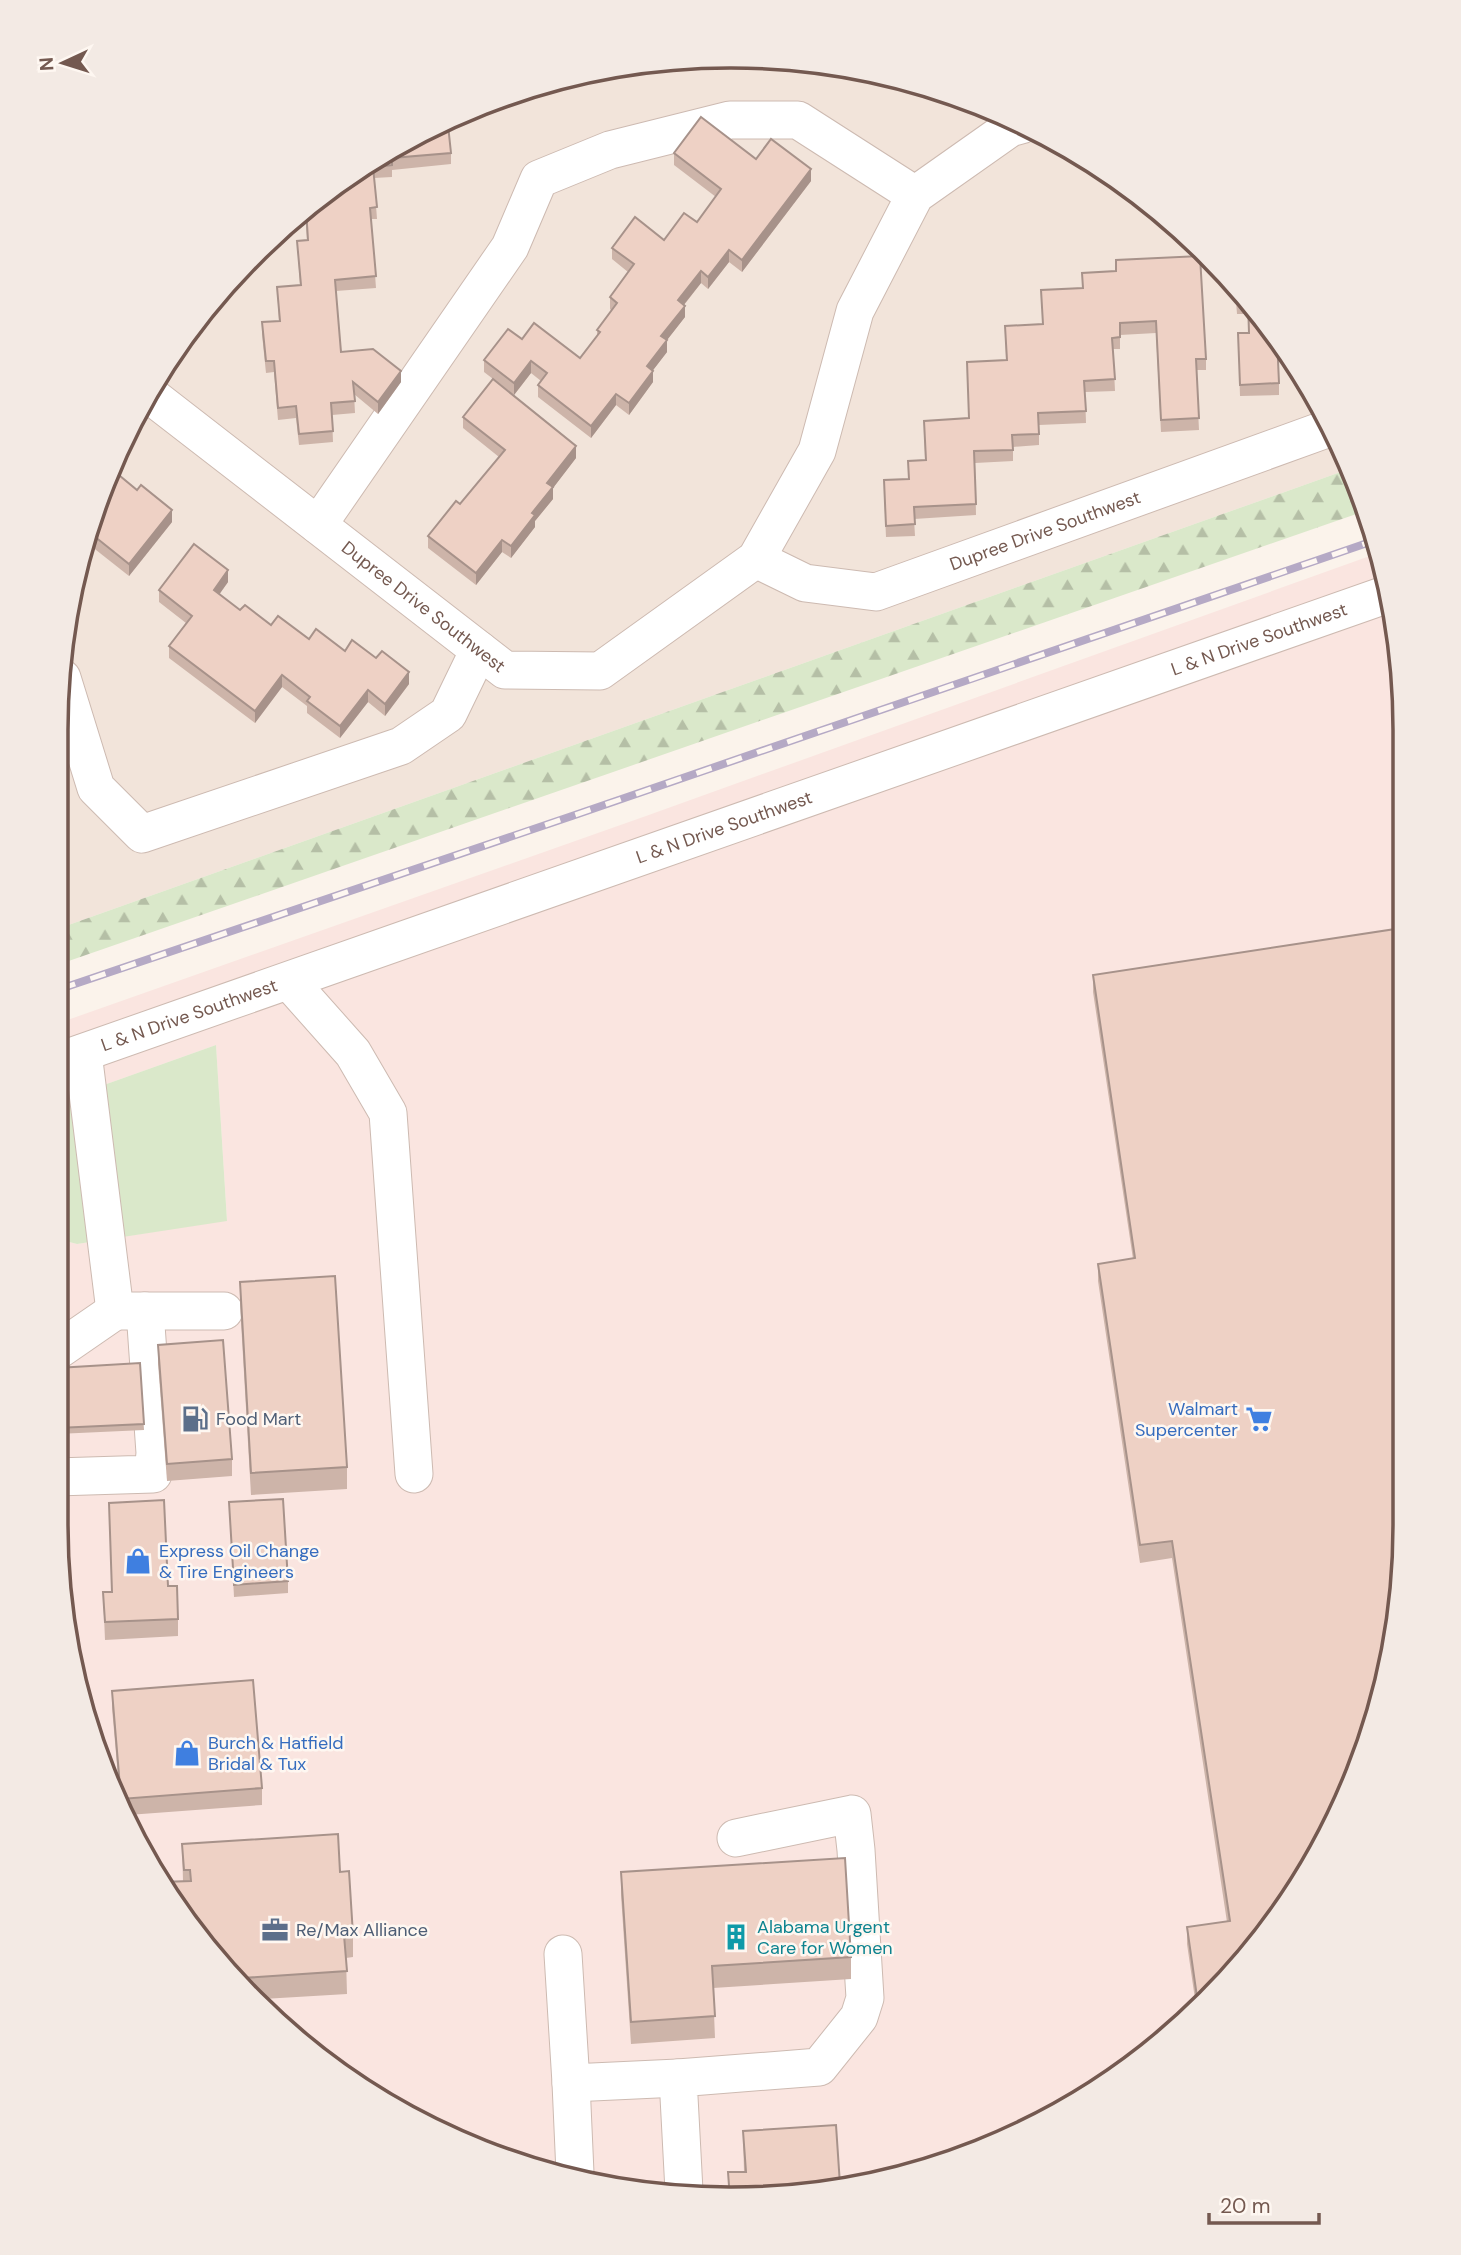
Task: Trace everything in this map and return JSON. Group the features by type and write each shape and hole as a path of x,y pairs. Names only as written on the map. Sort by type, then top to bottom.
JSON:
{"street":[{"path":"318,525 510,247 540,178 610,150 730,120 798,120 915,195"},
{"name":"Dupree Drive Southwest","path":"156,400 505,670 600,671 756,559 817,451 855,312 915,195 1007,130"},
{"name":"Dupree Drive Southwest","path":"756,559 805,583 876,592 1320,431"},
{"name":"L & N Drive Southwest","path":"71,1057 1379,597"},
{"path":"69,702 96,788 142,834 401,746 448,714 479,650"},
{"path":"289,981 353,1053 388,1113 414,1474"},
{"path":"68,1477 153,1474 155,1453 130,1311 71,1057"},
{"path":"68,1338 130,1311 224,1311"},
{"path":"571,2084 819,2067 859,2017 865,1998 852,1814 736,1838"},
{"path":"563,1954 575,2168"},
{"path":"678,2078 684,2185"}],"shaded area":[{"path":"730,68 817,74 860,81 943,103 984,119 1062,157 1098,180 1134,205 1199,262 1256,327 1281,363 1304,399 1340,472 68,925 68,730 74,644 81,601 103,518 119,477 157,399 205,327 233,294 262,262 327,205 399,157 477,119 518,103 601,81 644,74"},
{"path":"1369,556 1387,644 1393,730 1393,1525 1387,1611 1380,1654 1257,1926 1199,1993 1134,2050 1062,2098 1023,2118 943,2152 860,2174 817,2181 730,2187 687,2185 601,2174 559,2164 518,2152 438,2118 399,2098 327,2050 262,1993 233,1961 205,1928 157,1856 119,1778 103,1737 81,1654 74,1611 68,1525 68,1242 77,1244 227,1220 216,1045 68,1098 68,1020"}],"green space":[{"path":"1340,472 1356,514 68,961 68,925"},
{"path":"216,1045 227,1221 77,1244 68,1242 68,1098"}],"building":[{"path":"701,117 756,159 771,139 811,169 742,260 729,250 708,277 701,271 678,300 685,306 661,336 667,340 647,366 653,371 629,403 616,394 591,426 538,385 547,373 531,361 514,383 484,360 508,329 522,339 534,323 580,358 617,303 610,297 634,264 612,248 635,217 664,240 684,213 697,222 721,189 674,153"},
{"path":"449,132 451,153 398,157"},
{"path":"374,173 377,207 370,208 376,276 335,280 341,352 373,349 401,371 378,402 353,382 355,401 331,403 333,431 299,434 296,406 278,408 274,361 266,361 262,322 280,321 277,287 301,285 297,241 308,240 307,222"},
{"path":"1193,256 1200,264 1206,359 1196,359 1199,418 1161,420 1156,321 1120,323 1120,337 1112,338 1115,379 1084,381 1086,411 1038,413 1039,434 1012,435 1013,450 974,451 976,504 914,507 915,524 886,526 884,480 909,479 908,461 926,460 924,421 969,418 967,362 1007,360 1005,326 1043,324 1041,290 1083,288 1082,273 1116,271 1116,260"},
{"path":"1249,318 1278,359 1279,383 1240,385 1238,333 1249,333"},
{"path":"493,379 576,446 547,483 553,487 511,546 502,540 476,573 428,536 456,501 460,504 505,450 463,417"},
{"path":"120,476 137,490 141,485 172,510 129,564 97,538"},
{"path":"194,544 228,570 214,590 240,610 245,605 271,625 278,616 309,639 316,629 345,651 352,640 376,658 382,651 409,672 385,704 368,690 340,726 307,701 310,697 282,675 255,711 169,646 192,616 159,590"},
{"name":"Walmart Supercenter","path":"1393,929 1393,1525 1387,1611 1380,1654 1358,1737 1342,1778 1304,1856 1256,1928 1197,1995 1187,1927 1230,1921 1172,1541 1140,1545 1098,1264 1135,1258 1093,975"},
{"path":"335,1276 347,1467 251,1473 240,1282"},
{"name":"Food Mart","path":"223,1340 232,1459 167,1464 158,1345"},
{"path":"140,1363 144,1424 68,1427 68,1367"},
{"path":"283,1499 288,1581 234,1585 229,1502"},
{"name":"Express Oil Change & Tire Engineers","path":"164,1500 168,1586 177,1586 178,1619 105,1622 103,1592 112,1592 109,1503"},
{"name":"Burch & Hatfield Bridal & Tux","path":"253,1680 262,1788 128,1798 119,1779 112,1691"},
{"name":"Re/Max Alliance","path":"338,1834 340,1872 349,1871 353,1935 344,1935 347,1971 248,1978 205,1928 173,1882 191,1881 190,1870 184,1870 182,1844"},
{"name":"Alabama Urgent Care for Women","path":"845,1858 851,1957 712,1966 715,2016 631,2022 621,1872"},
{"path":"836,2125 839,2177 729,2187 728,2172 746,2172 743,2131"}],"railway":[{"path":"68,986 1365,544"}],"place":[{"name":"Food Mart","path":"195,1419"},
{"name":"Walmart Supercenter","path":"1259,1419"},
{"name":"Express Oil Change & Tire Engineers","path":"138,1561"},
{"name":"Burch & Hatfield Bridal & Tux","path":"187,1753"},
{"name":"Re/Max Alliance","path":"275,1930"},
{"name":"Alabama Urgent Care for Women","path":"736,1937"}]}
